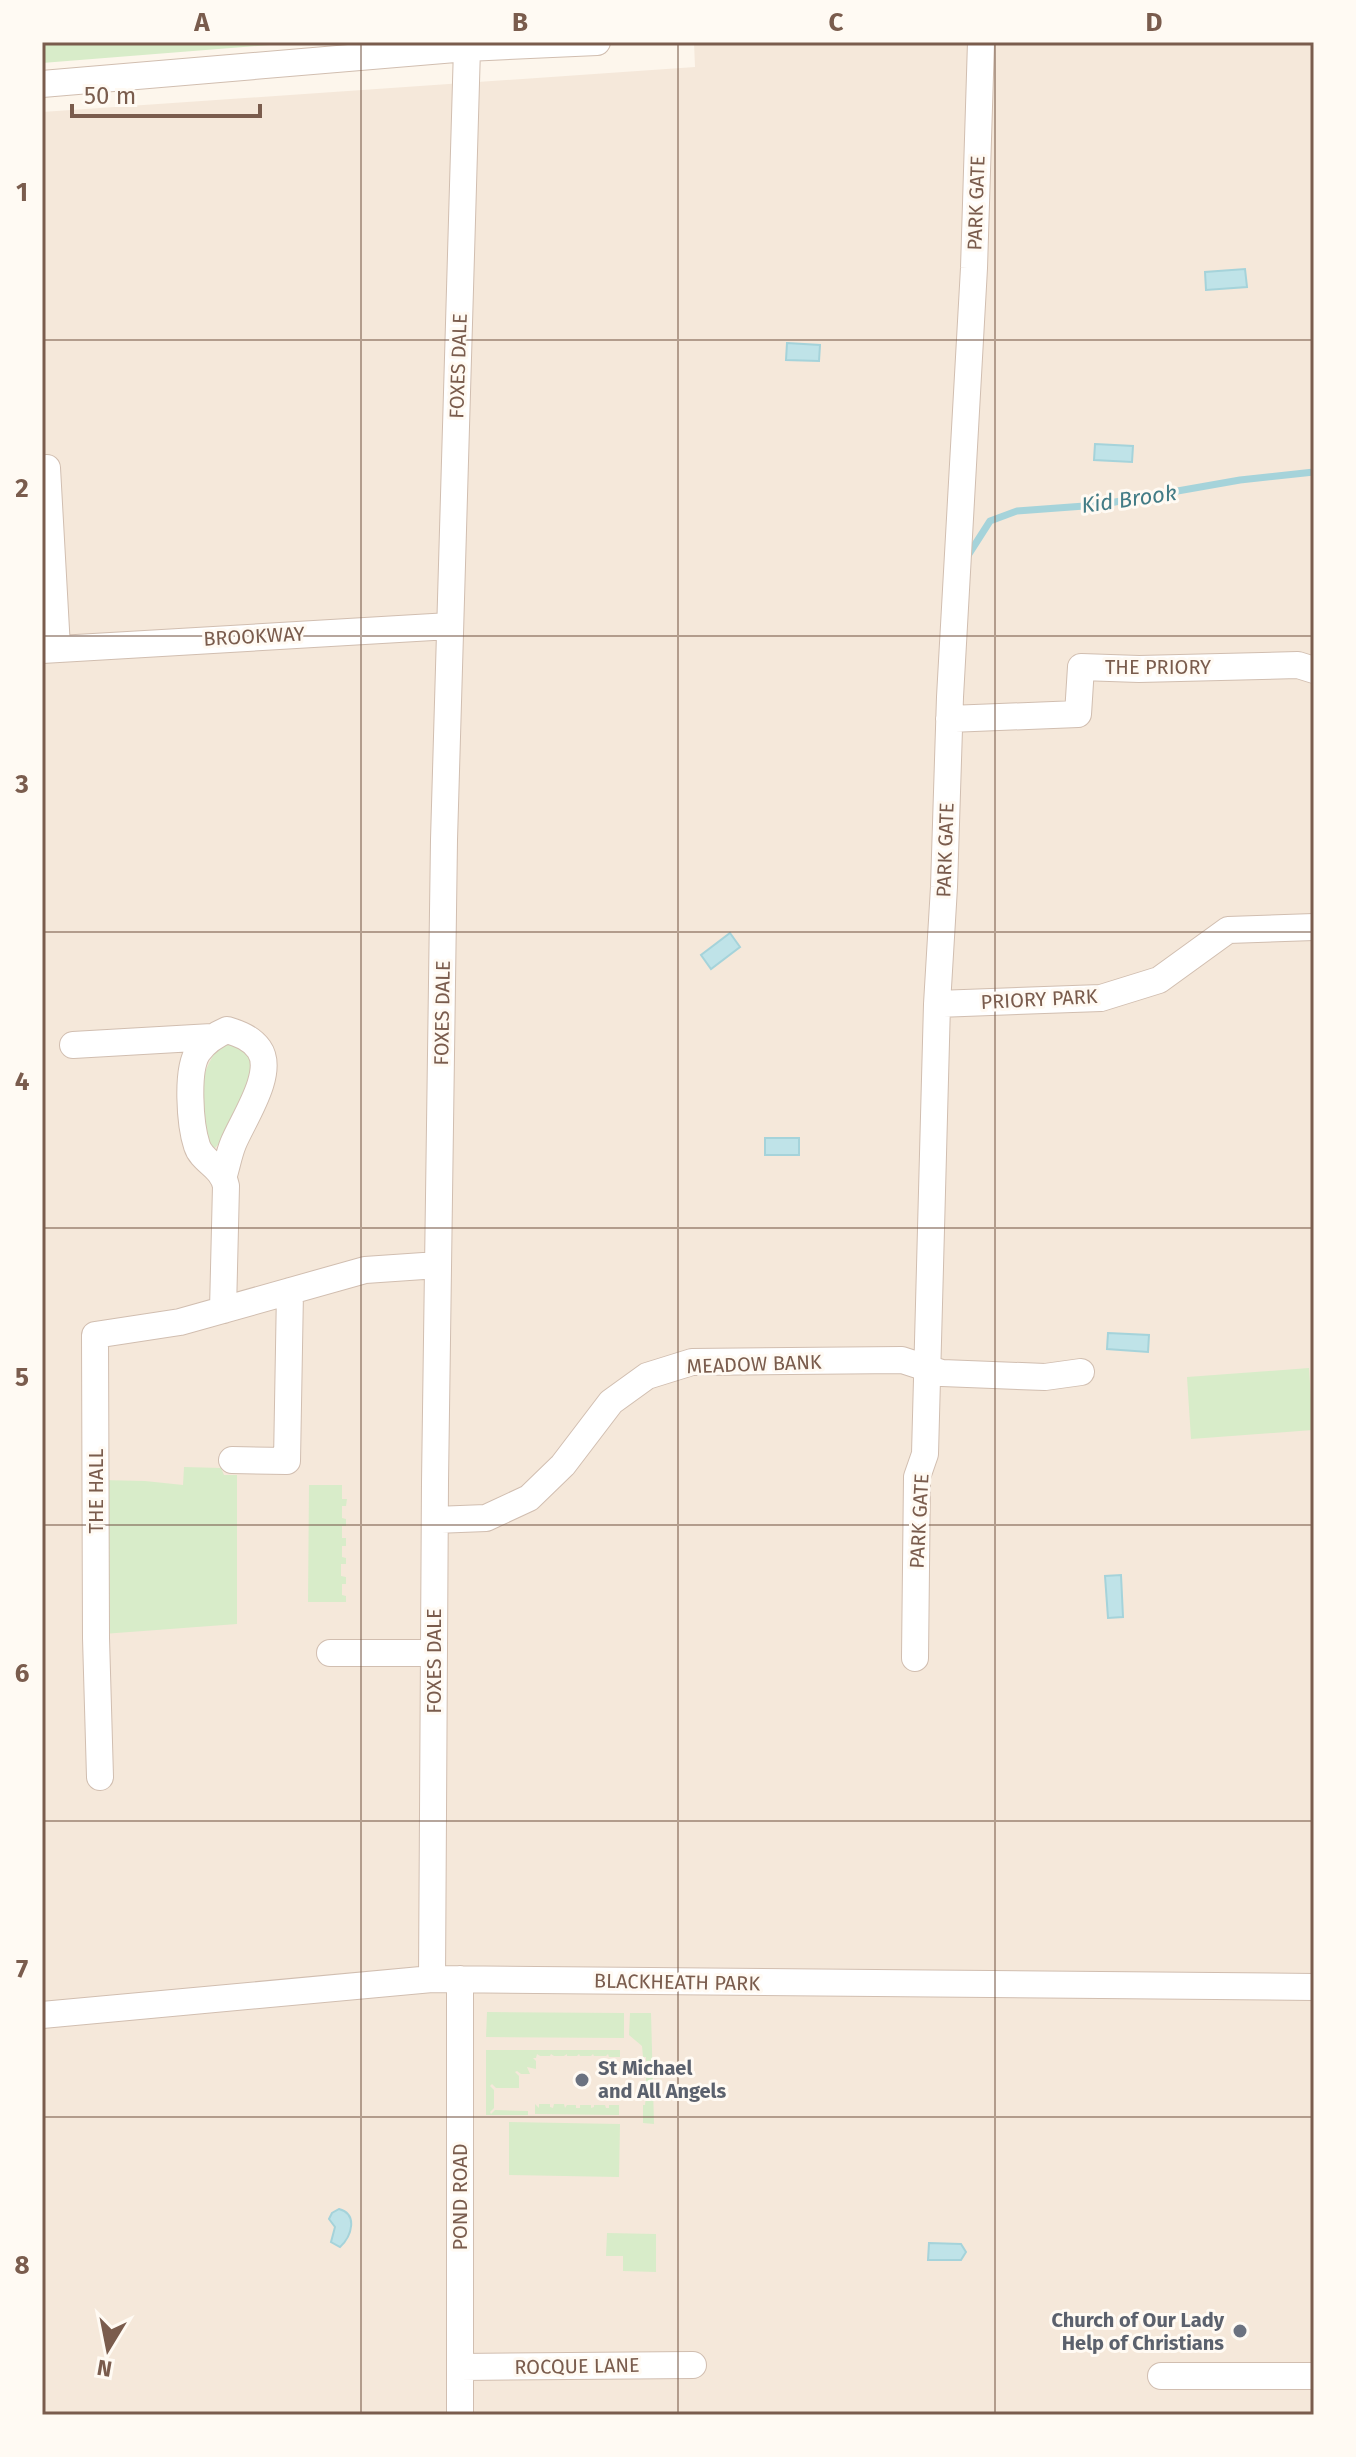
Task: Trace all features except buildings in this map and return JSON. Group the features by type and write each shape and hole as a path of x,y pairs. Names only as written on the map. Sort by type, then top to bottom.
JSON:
{"street":[{"path":"42,84 467,48 597,42"},
{"name":"PARK GATE","path":"915,1658 917,1477 925,1454 937,1004 974,268 981,42"},
{"name":"FOXES DALE","path":"432,1979 444,840 467,48"},
{"name":"BROOKWAY","path":"47,468 49,649 450,626"},
{"name":"THE PRIORY","path":"949,719 1078,714 1081,667 1139,669 1298,665 1314,670"},
{"name":"PRIORY PARK","path":"937,1004 1101,998 1159,980 1228,930 1313,922"},
{"path":"73,1045 212,1037 227,1030 246,1036 261,1051 264,1074 233,1145 224,1175 223,1310"},
{"path":"212,1037 197,1053 192,1066 192,1109 198,1149 224,1175"},
{"name":"THE HALL","path":"100,1777 96,1638 95,1335 180,1322 365,1270 438,1265"},
{"path":"232,1460 287,1461 290,1291"},
{"name":"MEADOW BANK","path":"435,1520 486,1518 529,1498 563,1465 611,1402 647,1376 692,1362 902,1360 942,1373 1045,1377 1081,1372"},
{"path":"330,1653 434,1653"},
{"name":"BLACKHEATH PARK","path":"42,2015 432,1979 1314,1987"},
{"name":"POND ROAD","path":"460,1979 460,2415"},
{"name":"ROCQUE LANE","path":"460,2367 693,2365"},
{"path":"1161,2376 1314,2376"}],"shaded area":[{"path":"694,42 1314,42 1314,2415 42,2415 42,112 695,67"}],"green space":[{"path":"42,42 308,42 42,63"},
{"path":"233,1043 252,1059 254,1072 226,1136 213,1150 208,1147 202,1105 203,1081 206,1069 222,1044"},
{"path":"1309,1368 1313,1430 1191,1439 1187,1377"},
{"path":"184,1467 221,1468 224,1475 237,1475 237,1624 103,1634 101,1480 183,1485"},
{"path":"309,1485 342,1485 342,1499 347,1499 346,1506 342,1506 346,1526 342,1526 342,1538 346,1538 346,1546 342,1546 342,1557 346,1558 346,1564 341,1564 341,1576 346,1577 342,1595 346,1596 346,1602 308,1602"},
{"path":"487,2012 624,2013 624,2038 486,2037"},
{"path":"630,2013 651,2013 654,2124 643,2123 643,2105 648,2096 646,2071 649,2068 646,2068 642,2046 629,2035"},
{"path":"486,2050 620,2050 620,2057 609,2057 608,2054 537,2054 533,2058 536,2069 527,2067 530,2074 515,2072 519,2076 519,2088 490,2086 494,2090 491,2114 495,2110 528,2111 528,2115 486,2115"},
{"path":"535,2104 539,2108 539,2104 550,2104 553,2108 554,2104 564,2104 565,2108 567,2105 580,2108 580,2105 591,2105 591,2108 605,2105 609,2108 609,2105 619,2105 619,2115 535,2114"},
{"path":"509,2122 620,2124 619,2177 509,2175"},
{"path":"607,2233 656,2234 656,2272 623,2271 623,2256 606,2256"}],"water":[{"path":"1245,269 1247,287 1206,290 1205,272"},
{"path":"787,343 820,345 819,361 786,360"},
{"path":"1095,444 1133,446 1132,462 1094,460"},
{"path":"730,933 740,947 711,969 701,955"},
{"path":"765,1138 799,1138 799,1155 765,1155"},
{"path":"1108,1333 1149,1335 1148,1352 1107,1349"},
{"path":"1121,1575 1123,1617 1108,1618 1105,1576"},
{"path":"339,2209 351,2220 348,2237 340,2247 331,2242 335,2227 329,2219"},
{"path":"929,2243 961,2244 966,2252 961,2260 928,2260"}],"waterway":[{"name":"Kid Brook","path":"967,557 990,521 1017,511 1098,505 1240,480 1314,472"}],"place":[{"name":"St Michael and All Angels","path":"582,2080"},
{"name":"Church of Our Lady Help of Christians","path":"1240,2331"}]}
